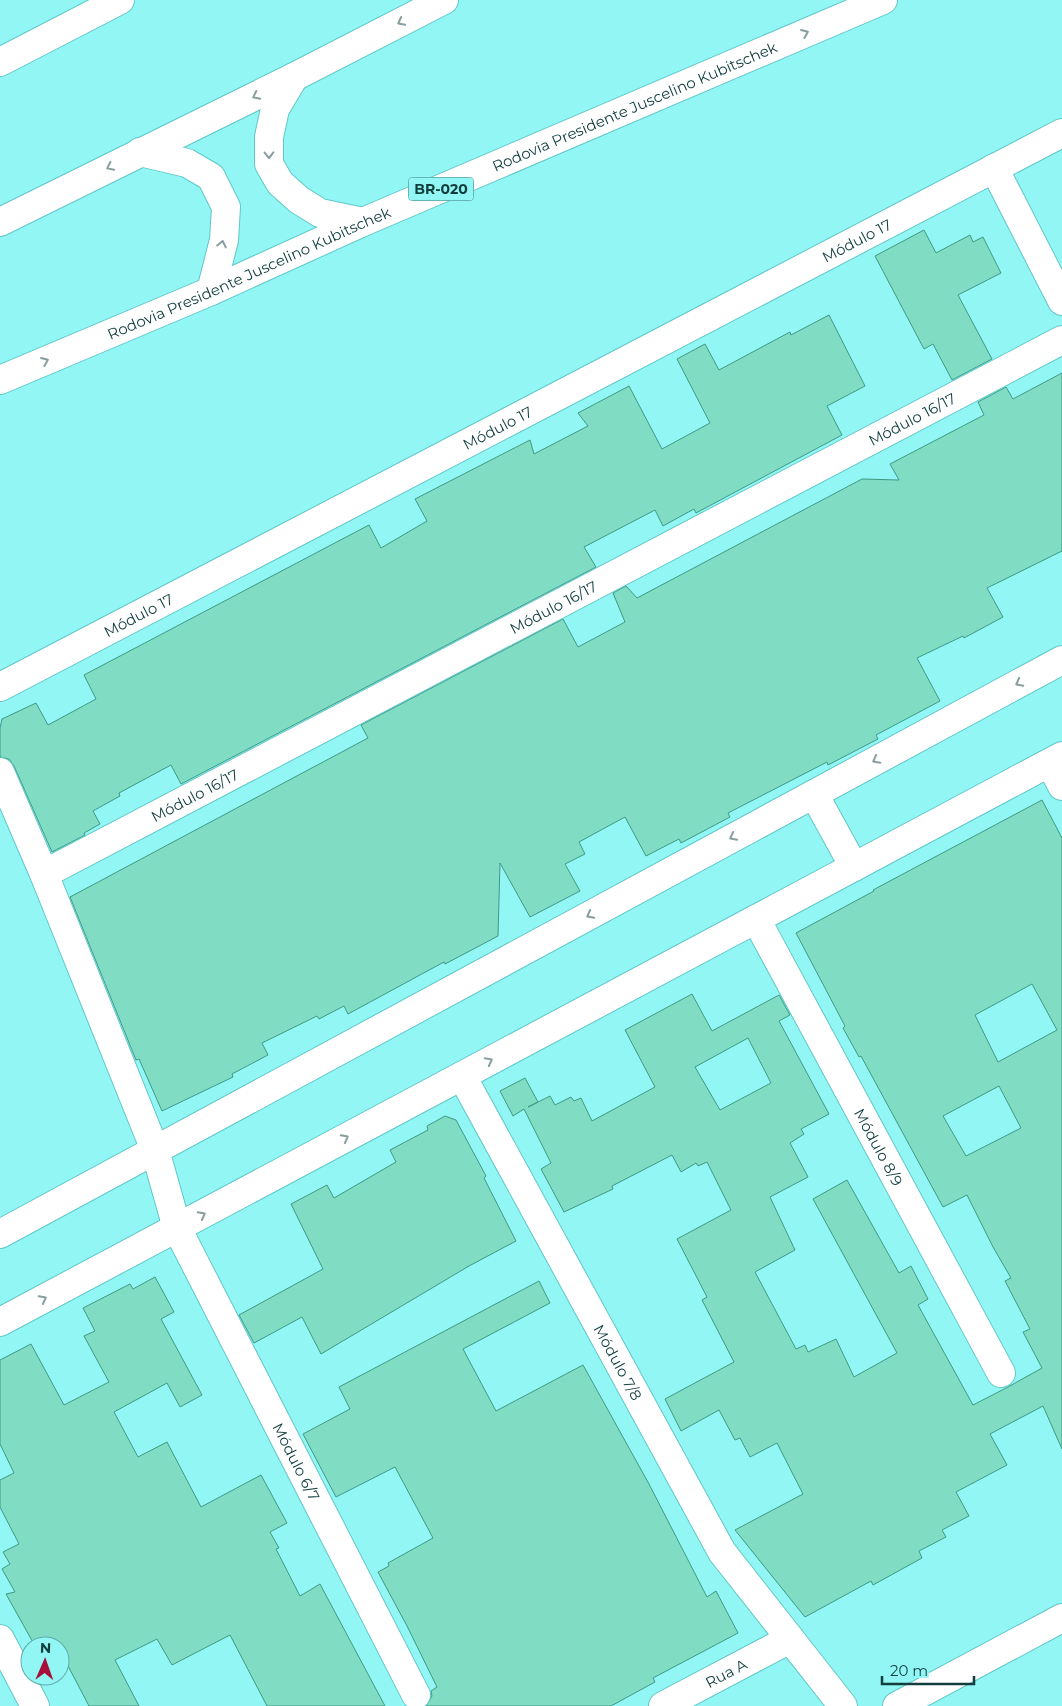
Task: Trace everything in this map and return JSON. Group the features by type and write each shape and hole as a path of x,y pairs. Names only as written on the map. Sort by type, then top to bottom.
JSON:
{"main road":[{"path":"0,62 120,0"},
{"path":"0,222 294,77 444,0"},
{"name":"Rodovia Presidente Juscelino Kubitschek","path":"0,380 210,291 363,222 883,0"},
{"path":"294,77 275,109 269,137 270,164 280,184 299,200 320,213 363,222"},
{"name":"Módulo 17","path":"0,687 1062,133"},
{"path":"140,152 187,163 211,178 226,207 224,240 210,291"},
{"path":"994,168 1062,301"},
{"name":"Módulo 16/17","path":"44,874 1062,340"},
{"path":"0,1234 1062,660"},
{"path":"0,1322 854,867 1058,768"},
{"name":"Módulo 6/7","path":"0,772 44,874 155,1150 177,1228 416,1696"},
{"path":"814,794 854,867"},
{"name":"Módulo 8/9","path":"756,920 1001,1373"},
{"name":"Módulo 7/8","path":"462,1076 722,1552 843,1706"},
{"path":"897,1706 1062,1618"},
{"name":"Rua A","path":"663,1706 790,1639"},
{"path":"0,1640 35,1706"}],"building":[{"path":"924,230 936,253 970,235 973,242 983,237 1001,273 958,295 992,359 952,380 933,344 924,349 875,256"},
{"path":"829,315 865,386 827,406 842,435 696,513 694,509 663,526 655,510 584,547 596,567 181,784 171,765 119,793 120,796 93,811 100,824 84,833 85,835 52,852 14,766 9,759 0,757 0,728 2,719 36,703 48,725 96,699 84,675 369,525 381,548 427,521 415,499 530,440 534,454 588,426 578,413 629,386 662,449 710,423 677,359 705,344 719,370 790,332 791,335"},
{"path":"1062,373 1062,551 987,588 1003,617 964,638 963,636 917,658 940,701 876,735 878,739 828,765 827,762 728,813 730,817 681,843 679,839 646,856 625,817 579,842 585,854 565,864 580,891 530,917 500,863 498,936 445,964 444,962 348,1014 344,1006 319,1019 317,1016 262,1043 268,1055 232,1074 233,1077 162,1111 139,1059 136,1060 70,897 368,738 361,725 563,619 578,647 625,622 613,593 626,586 637,598 862,479 899,480 890,464 984,415 978,402 1006,387 1013,399"},
{"path":"1042,800 1062,838 1062,1449 1043,1406 990,1434 1007,1465 956,1492 969,1516 942,1530 946,1537 919,1551 922,1558 873,1585 871,1581 805,1617 735,1530 803,1494 777,1443 750,1457 740,1438 735,1440 719,1410 681,1431 665,1399 734,1362 702,1300 707,1297 677,1239 731,1210 707,1162 698,1166 696,1163 681,1172 672,1155 612,1186 613,1189 564,1212 541,1169 551,1163 524,1109 513,1116 500,1091 525,1078 538,1102 550,1096 555,1105 571,1097 574,1101 581,1098 592,1121 655,1087 625,1030 692,994 712,1031 779,995 790,1015 779,1021 829,1114 801,1129 804,1134 790,1143 808,1177 770,1197 795,1250 755,1272 796,1349 805,1345 808,1352 836,1339 854,1377 897,1353 813,1199 847,1180 899,1273 911,1266 928,1299 918,1305 973,1405 1008,1387 1042,1368 1023,1332 1030,1329 1005,1281 1011,1278 967,1195 943,1207 861,1056 859,1057 843,1028 845,1026 796,933","holes":["1032,984 1057,1030 998,1062 975,1015","748,1038 771,1083 720,1110 695,1067","999,1086 1021,1128 966,1156 943,1116"]},
{"path":"445,1116 456,1120 486,1176 484,1178 516,1241 469,1266 321,1354 302,1317 254,1343 239,1315 323,1269 291,1204 327,1185 334,1198 396,1162 390,1150 428,1130 427,1126"},
{"path":"155,1277 174,1312 161,1319 202,1395 180,1407 167,1383 114,1412 138,1457 167,1442 201,1507 261,1475 287,1523 270,1532 279,1548 276,1549 300,1596 320,1584 385,1706 267,1706 230,1635 172,1665 157,1639 115,1660 139,1706 89,1706 70,1670 70,1636 29,1636 6,1594 15,1592 2,1569 10,1564 3,1552 19,1544 0,1507 0,1480 14,1473 0,1444 0,1360 31,1344 64,1405 109,1382 84,1336 95,1331 83,1308 130,1284 133,1289"},
{"path":"539,1281 550,1303 463,1349 496,1411 583,1365 649,1484 707,1597 716,1591 738,1633 653,1678 655,1682 611,1706 426,1706 432,1696 431,1691 437,1687 378,1572 389,1566 388,1563 433,1538 395,1467 336,1497 303,1434 350,1409 339,1387"}]}
